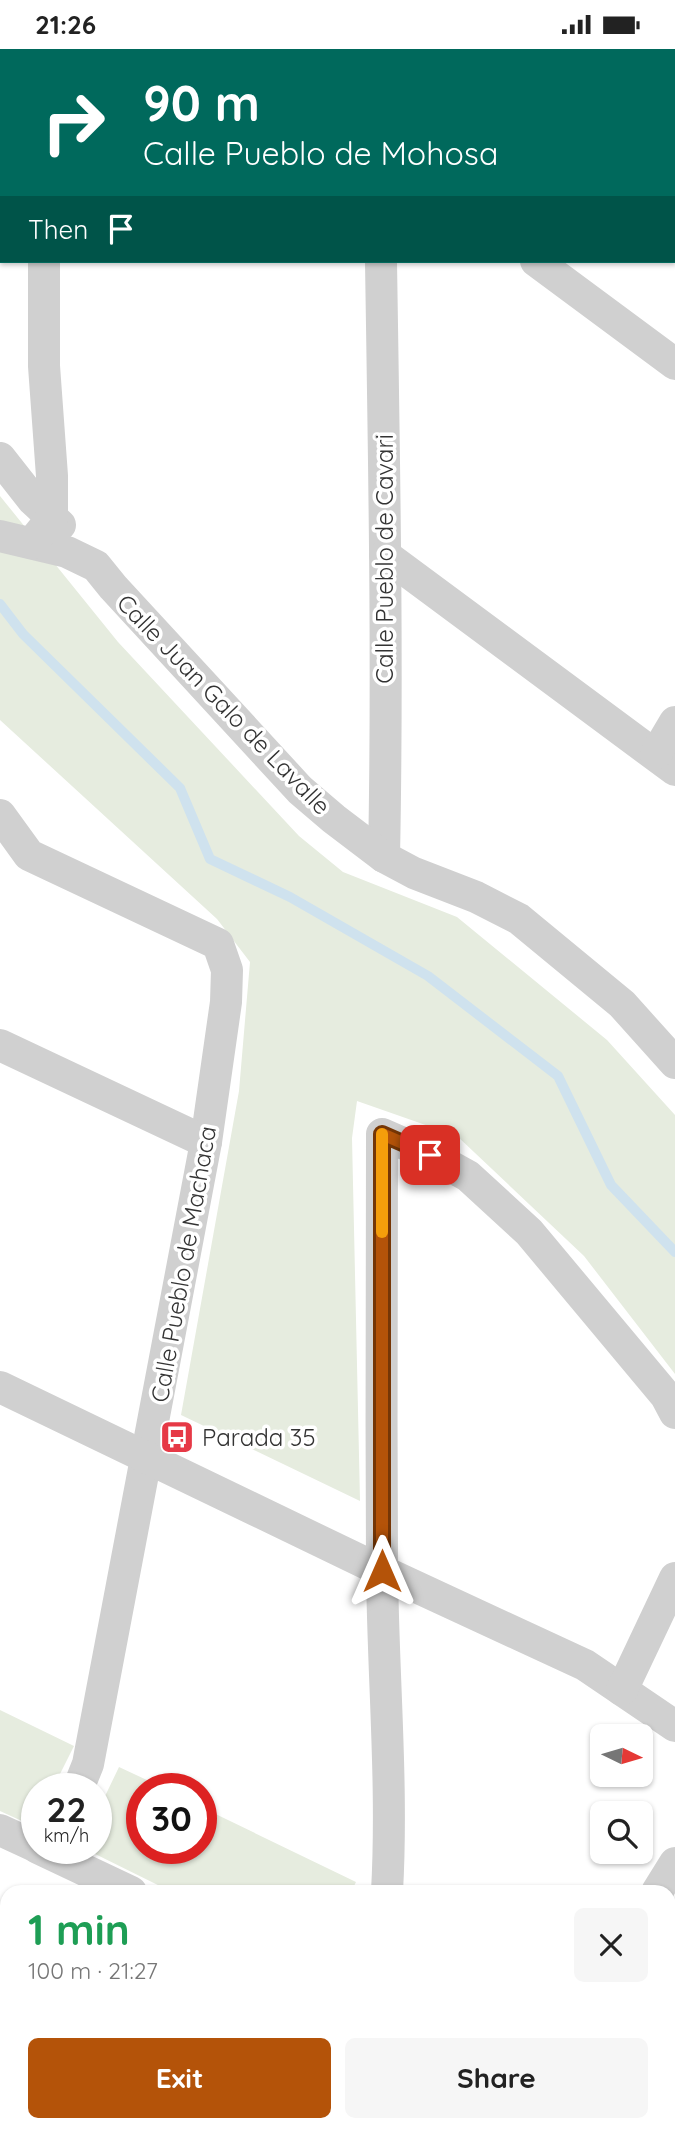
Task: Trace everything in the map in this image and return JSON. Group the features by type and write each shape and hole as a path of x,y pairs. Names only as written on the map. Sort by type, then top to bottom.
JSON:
{"street":[{"path":"32,543 52,518 52,476 44,366 44,263"},
{"name":"Calle Pueblo de Cavari","path":"381,263 385,555 384,857"},
{"path":"539,263 675,364"},
{"path":"0,458 33,500 78,541 96,566"},
{"name":"Calle Juan Galo de Lavalle","path":"0,536 68,552 96,566 300,790 384,857 519,919 622,1004 675,1063"},
{"path":"385,555 665,762 675,722"},
{"name":"Calle Pueblo de Machaca","path":"0,815 29,855 218,944 227,970 226,1002 206,1142 84,1773"},
{"path":"0,1045 206,1142"},
{"path":"387,1885 389,1777 382,1571 382,1134 430,1155 468,1176 529,1232 666,1396 675,1413"},
{"path":"0,1387 382,1571 585,1665 675,1725"},
{"path":"622,1690 675,1578"},
{"path":"0,1830 21,1839"},
{"path":"661,1885 675,1863"},
{"path":"75,1864 117,1885"}],"shaded area":[{"path":"0,496 118,642 299,836 343,872 457,917 607,1040 675,1115 675,1374 584,1256 457,1136 357,1101 352,1138 360,1501 181,1415 239,1091 250,962 217,919 0,720"},
{"path":"0,1710 74,1746 60,1773 21,1773 21,1821 0,1811"},
{"path":"119,1767 132,1773 126,1773 126,1864 217,1864 217,1815 356,1882 354,1885 158,1885 112,1862 112,1782"}],"waterway":[{"path":"0,604 23,634 180,788 210,859 290,897 428,976 558,1076 611,1185 675,1252"}],"slow traffic":[{"path":"382,1134 382,1232"}],"place":[{"name":"Parada 35","path":"177,1437"}],"route":[{"path":"382,1571 382,1134 430,1155"}]}
